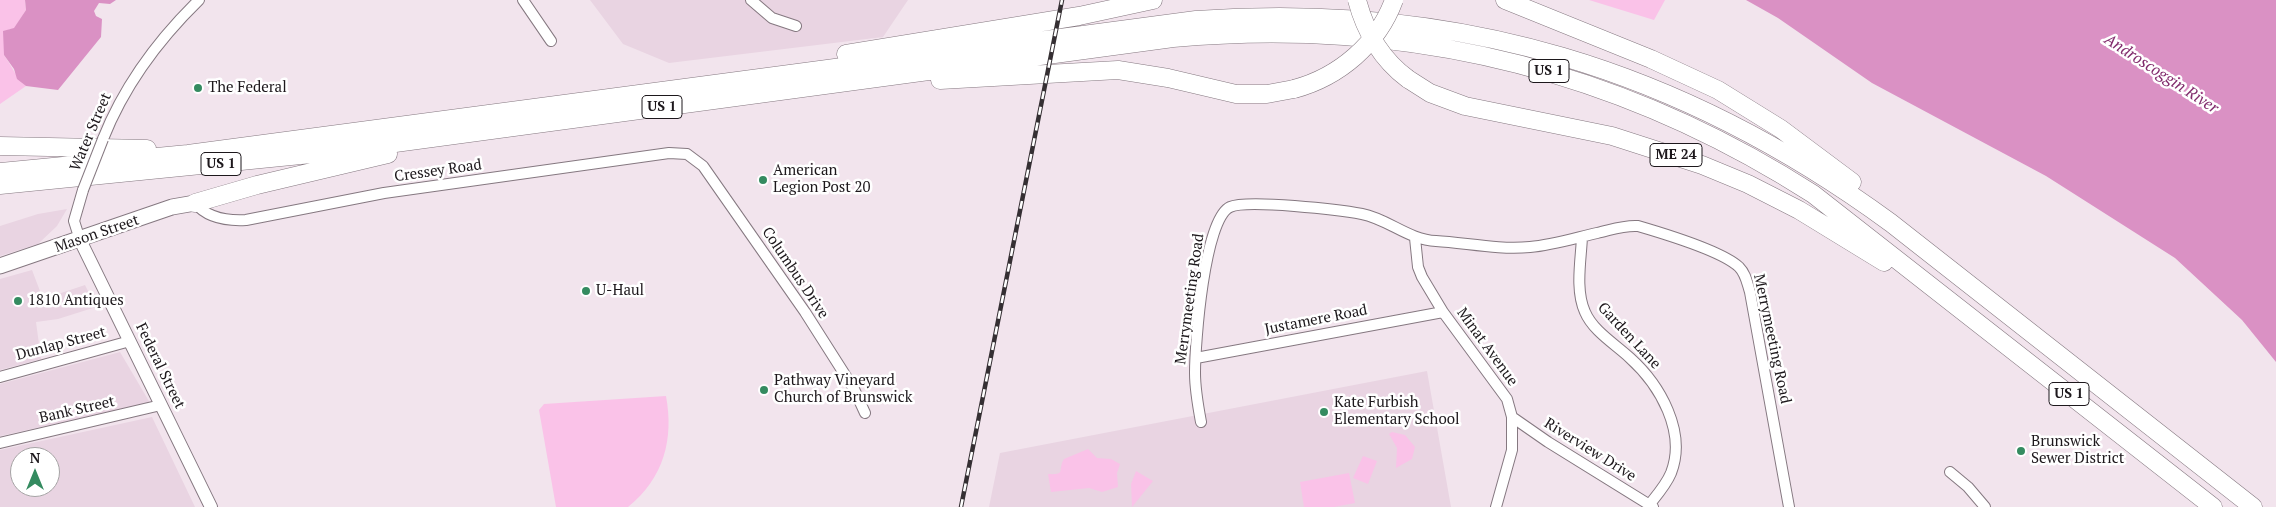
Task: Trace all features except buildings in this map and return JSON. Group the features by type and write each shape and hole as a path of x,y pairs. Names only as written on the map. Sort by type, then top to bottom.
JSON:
{"highway":[{"path":"721,82 766,67 1079,16 1153,0"},
{"name":"ME 24","path":"1356,0 1367,29 1394,68 1438,97 1464,106 1612,136 1702,165 1775,197 1832,229 1882,261 1925,281"},
{"path":"883,77 906,82 1118,70 1151,75 1236,94 1267,94 1294,89 1320,80 1352,60 1380,29 1394,0"},
{"path":"1505,0 1674,70 1740,102 1802,144 1876,201 1891,223"},
{"name":"US 1","path":"0,172 143,159 1196,20 1299,16 1401,22 1468,33 1536,48 1597,66 1662,91 1722,118 1782,150 1839,186 1891,223 2253,507"},
{"name":"US 1","path":"0,185 188,168 1155,40 1240,33 1341,35 1408,41 1474,52 1572,78 1666,114 1726,143 1813,194 2213,507"},
{"path":"195,203 257,185 412,149 426,145 441,136"},
{"path":"0,146 215,149"}],"main road":[{"name":"Mason Street","path":"0,266 172,207 195,203"}],"street":[{"name":"Water Street","path":"80,240 74,221 83,190 115,111 135,77 158,46 198,0"},
{"path":"523,0 551,41"},
{"path":"751,0 772,18 796,26"},
{"name":"Cressey Road","path":"195,203 200,210 219,218 246,220 384,193 669,153 678,152 691,156"},
{"name":"Columbus Drive","path":"691,156 709,174 784,282 854,389 865,413"},
{"name":"Merrymeeting Road","path":"1201,422 1196,385 1196,358 1210,246 1217,222 1229,208 1245,204 1261,204 1349,212 1380,219 1415,238 1515,248 1532,247 1623,226 1638,226 1722,257 1738,266 1744,273 1750,292 1789,507"},
{"name":"Garden Lane","path":"1582,236 1580,293 1585,314 1597,329 1638,366 1651,381 1662,398 1670,418 1675,440 1674,463 1666,483 1651,506"},
{"name":"Minat Avenue","path":"1415,238 1418,267 1422,277 1443,312 1506,399 1512,416 1512,450 1496,507"},
{"name":"Federal Street","path":"80,240 211,507"},
{"name":"Justamere Road","path":"1196,358 1443,312"},
{"name":"Dunlap Street","path":"0,377 130,341"},
{"name":"Bank Street","path":"0,443 161,406"},
{"name":"Riverview Drive","path":"1512,416 1536,434 1651,506"},
{"path":"1950,472 1968,487 1985,507"}],"shaded area":[{"path":"0,0 25,0 26,10 14,29 9,29 4,55 17,76 26,86 0,104"},
{"path":"590,0 908,0 883,37 669,63 623,44"},
{"path":"1589,0 1665,0 1654,20"},
{"path":"67,209 57,226 38,244 0,256 0,226 38,214"},
{"path":"32,270 43,299 85,285 96,307 58,319 36,322 41,359 0,370 0,279"},
{"path":"120,352 150,403 0,436 0,384"},
{"name":"Kate Furbish Elementary School","path":"1427,371 1451,507 989,507 1000,453"},
{"path":"666,396 669,427 664,457 650,483 640,496 628,507 556,507 539,410 544,404"},
{"path":"152,417 195,507 0,507 0,450 10,448 10,497 60,497 60,447 14,447"},
{"path":"1392,432 1405,435 1415,447 1412,459 1396,468 1397,448 1389,434"},
{"path":"1088,449 1097,458 1111,459 1120,464 1117,473 1118,487 1102,492 1089,488 1051,492 1048,474 1060,473 1064,459"},
{"path":"1363,456 1377,461 1368,484 1353,478"},
{"path":"1136,471 1153,481 1132,507 1131,484"},
{"path":"1349,473 1355,503 1334,507 1304,507 1300,482"}],"water":[{"path":"25,0 116,0 110,4 99,3 94,11 96,16 102,19 101,37 58,90 26,86 17,79 14,69 4,55 3,31 14,28 26,10"},
{"name":"Androscoggin River","path":"1746,0 2276,0 2276,362 2242,320 2175,258 2046,176 1872,83 1778,18"}],"railway":[{"path":"961,507 1062,0"}],"place":[{"name":"The Federal","path":"198,88"},
{"name":"American Legion Post 20","path":"763,180"},
{"name":"U-Haul","path":"586,291"},
{"name":"1810 Antiques","path":"18,301"},
{"name":"Pathway Vineyard Church of Brunswick","path":"764,390"},
{"name":"Kate Furbish Elementary School","path":"1324,412"},
{"name":"Brunswick Sewer District","path":"2021,451"}]}
